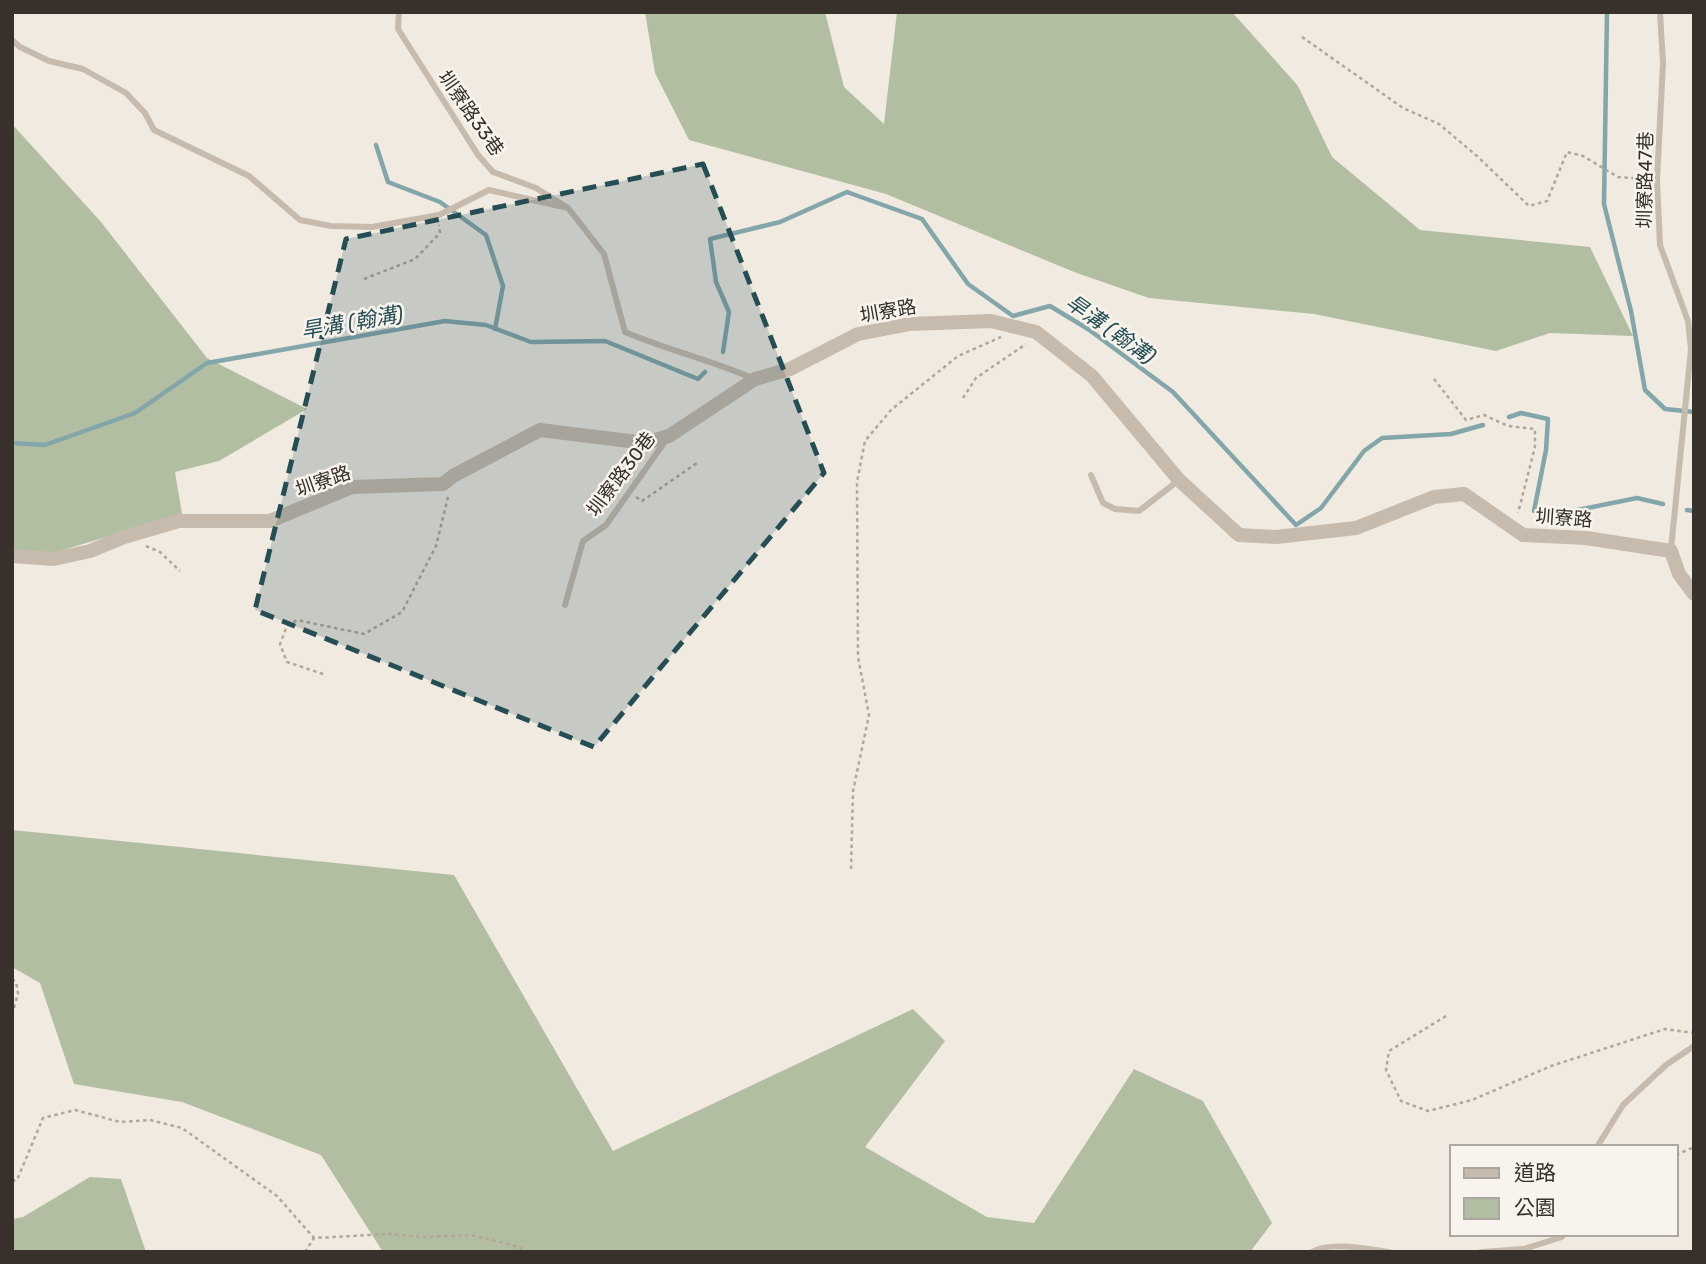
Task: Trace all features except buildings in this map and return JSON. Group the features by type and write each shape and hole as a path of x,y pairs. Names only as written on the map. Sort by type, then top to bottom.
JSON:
{"street":[{"name":"圳寮路","path":"12,556 54,559 90,551 124,537 178,521 271,521 352,487 443,484 540,430 645,443 669,436 755,379 790,369 858,334 910,324 991,321 1036,332 1092,376 1179,480 1239,535 1276,537 1356,528 1434,497 1464,494 1523,535 1586,538 1671,551"},
{"path":"1671,551 1679,574 1694,594"}],"lane":[{"name":"圳寮路33巷","path":"399,12 398,29 478,155 493,172 536,188 568,208 604,254 625,332 669,349 720,363 755,379"},
{"name":"圳寮路47巷","path":"1660,12 1663,63 1657,180 1660,244 1688,321 1691,349 1671,551"},
{"path":"12,40 20,47 40,56 83,69 126,93 145,113 154,130 249,176 300,220 331,226 372,227 439,215 489,190 568,208"},
{"name":"圳寮路30巷","path":"565,605 583,541 606,524 669,436"},
{"path":"1091,475 1103,503 1115,509 1139,510 1179,480"},
{"path":"1598,1145 1623,1105 1666,1065 1694,1046"},
{"path":"1482,1252 1524,1249 1563,1236"},
{"path":"1312,1252 1320,1247 1363,1248 1389,1252"}],"path":[{"path":"1302,37 1403,108 1439,124 1529,206 1547,201 1567,152 1583,156 1618,177 1657,180"},
{"path":"364,279 415,259 440,233 439,215"},
{"path":"963,398 976,378 1024,346 1036,332"},
{"path":"851,869 853,791 869,715 858,657 857,482 865,441 891,410 958,356 1002,337"},
{"path":"1434,379 1466,420 1484,415 1508,426 1535,429 1535,447 1524,497 1513,528"},
{"path":"630,493 642,501 697,463"},
{"path":"323,674 287,662 280,645 287,626 298,620 364,634 402,612 436,546 453,477"},
{"path":"124,537 160,552 180,571"},
{"path":"12,979 16,982 18,993 12,1016"},
{"path":"1446,1016 1389,1051 1386,1070 1401,1101 1429,1111 1472,1100 1551,1066 1665,1030 1694,1033"},
{"path":"12,1181 17,1180 43,1118 75,1110 120,1122 150,1119 182,1128 256,1181 276,1196 314,1238"},
{"path":"1678,1154 1694,1147"},
{"path":"314,1238 388,1234 424,1237 471,1235 519,1247 527,1252"},
{"path":"305,1252 314,1238"}],"highlighted area":[{"path":"703,164 824,473 594,747 255,610 346,239"}],"green space":[{"path":"645,12 825,12 844,87 884,124 897,12 1232,12 1298,86 1332,157 1420,230 1590,247 1633,336 1550,333 1496,351 1314,314 1149,298 1074,272 886,194 689,140 655,73"},
{"path":"12,124 101,222 207,358 307,409 219,461 175,472 182,514 53,553 12,550"},
{"path":"12,830 454,875 613,1151 913,1009 945,1041 865,1147 987,1217 1034,1223 1134,1069 1203,1101 1272,1223 1250,1252 383,1252 321,1155 182,1102 74,1084 40,983 12,967"},
{"path":"90,1177 121,1179 146,1252 12,1252 12,1219 23,1217"}],"waterway":[{"path":"1607,12 1604,204 1631,311 1645,390 1665,409 1694,412"},
{"path":"376,145 388,182 440,202 486,235 503,286 495,329"},
{"name":"旱溝 (翰溝)","path":"723,352 729,312 716,282 710,239 780,222 847,192 922,219 968,284 1013,316 1050,306 1088,329 1173,392 1296,525 1321,508 1364,451 1382,438 1451,434 1483,425"},
{"name":"旱溝 (翰溝)","path":"12,443 45,445 135,413 207,363 445,321 486,325 531,342 605,341 698,379 705,372"},
{"name":"旱溝 (翰溝)","path":"1509,417 1521,413 1548,419 1546,450 1534,511 1548,516 1637,498 1663,504"},
{"name":"旱溝 (翰溝)","path":"1687,510 1694,511"}]}
